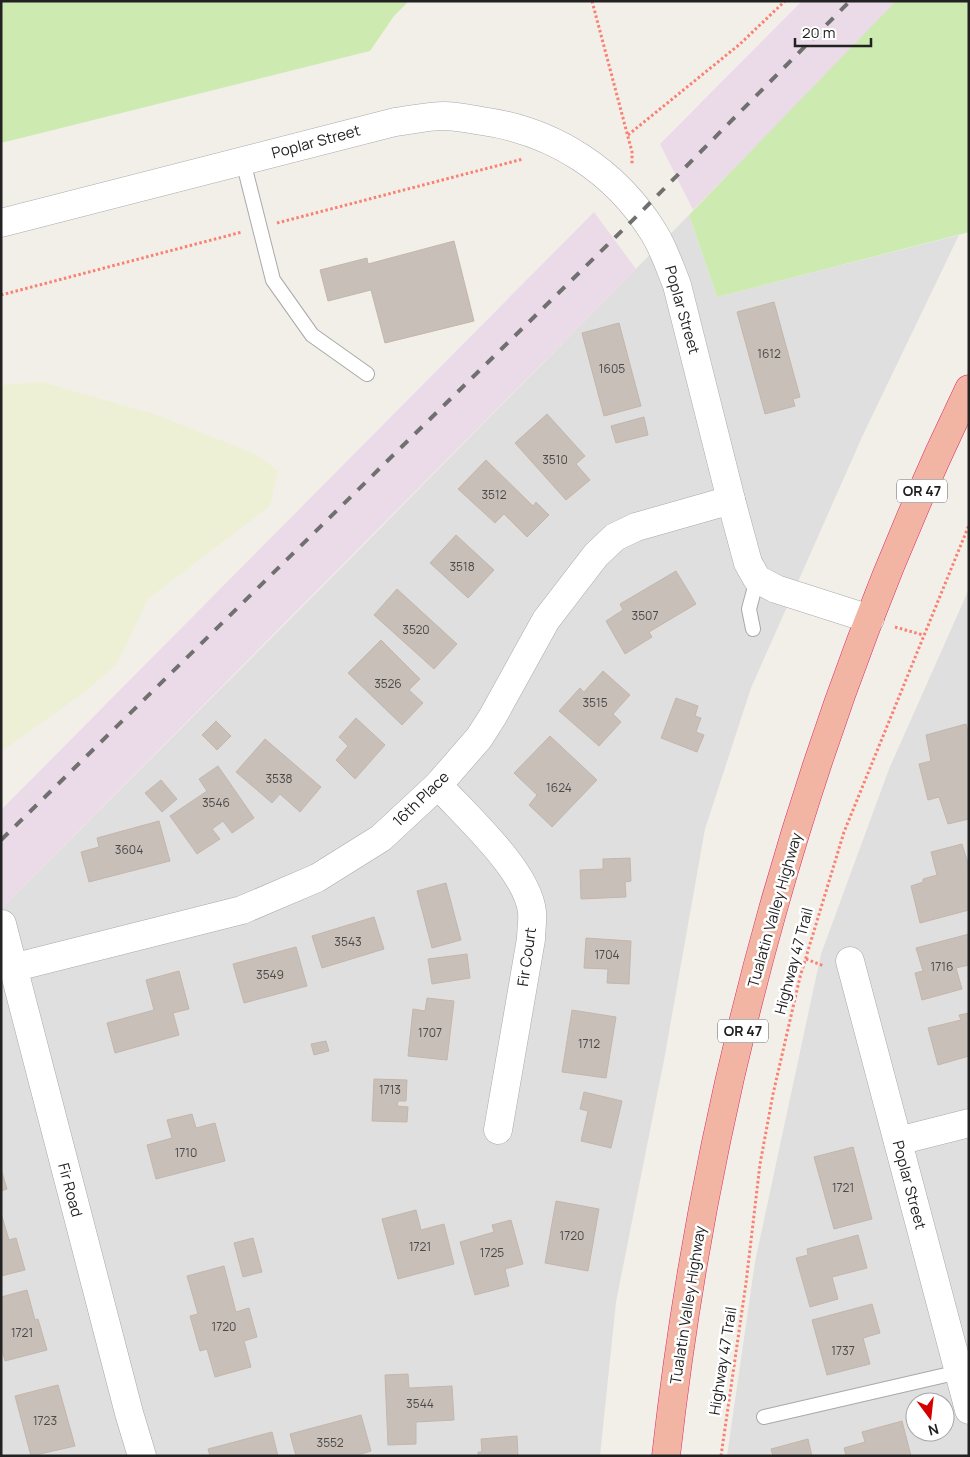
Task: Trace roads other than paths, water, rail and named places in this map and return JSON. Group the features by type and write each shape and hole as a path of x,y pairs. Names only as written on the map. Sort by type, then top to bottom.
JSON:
{"highway":[{"name":"Tualatin Valley Highway","path":"666,1456 695,1253 719,1128 762,950 837,706 870,619 936,459 969,389"}],"street":[{"name":"Poplar Street","path":"1,222 395,122 444,116 513,126 541,136 587,160 624,193 654,234 677,285 748,563 756,579"},
{"name":"16th Place","path":"12,968 242,910 317,878 381,838 438,785 478,738 493,716 546,620 596,555 615,537 636,526 732,500"},
{"path":"756,579 776,589 870,619"},
{"name":"Fir Court","path":"438,785 495,847 522,882 532,911 531,939 498,1130"},
{"name":"Fir Road","path":"2,924 129,1413 142,1456"},
{"name":"Poplar Street","path":"850,961 969,1410"},
{"path":"898,1142 969,1123"}],"lane":[{"path":"243,161 273,280 312,336 367,374"},
{"path":"754,629 749,609 756,579"},
{"path":"764,1417 959,1372"}],"railway":[{"path":"1,840 640,213 850,1"}]}
